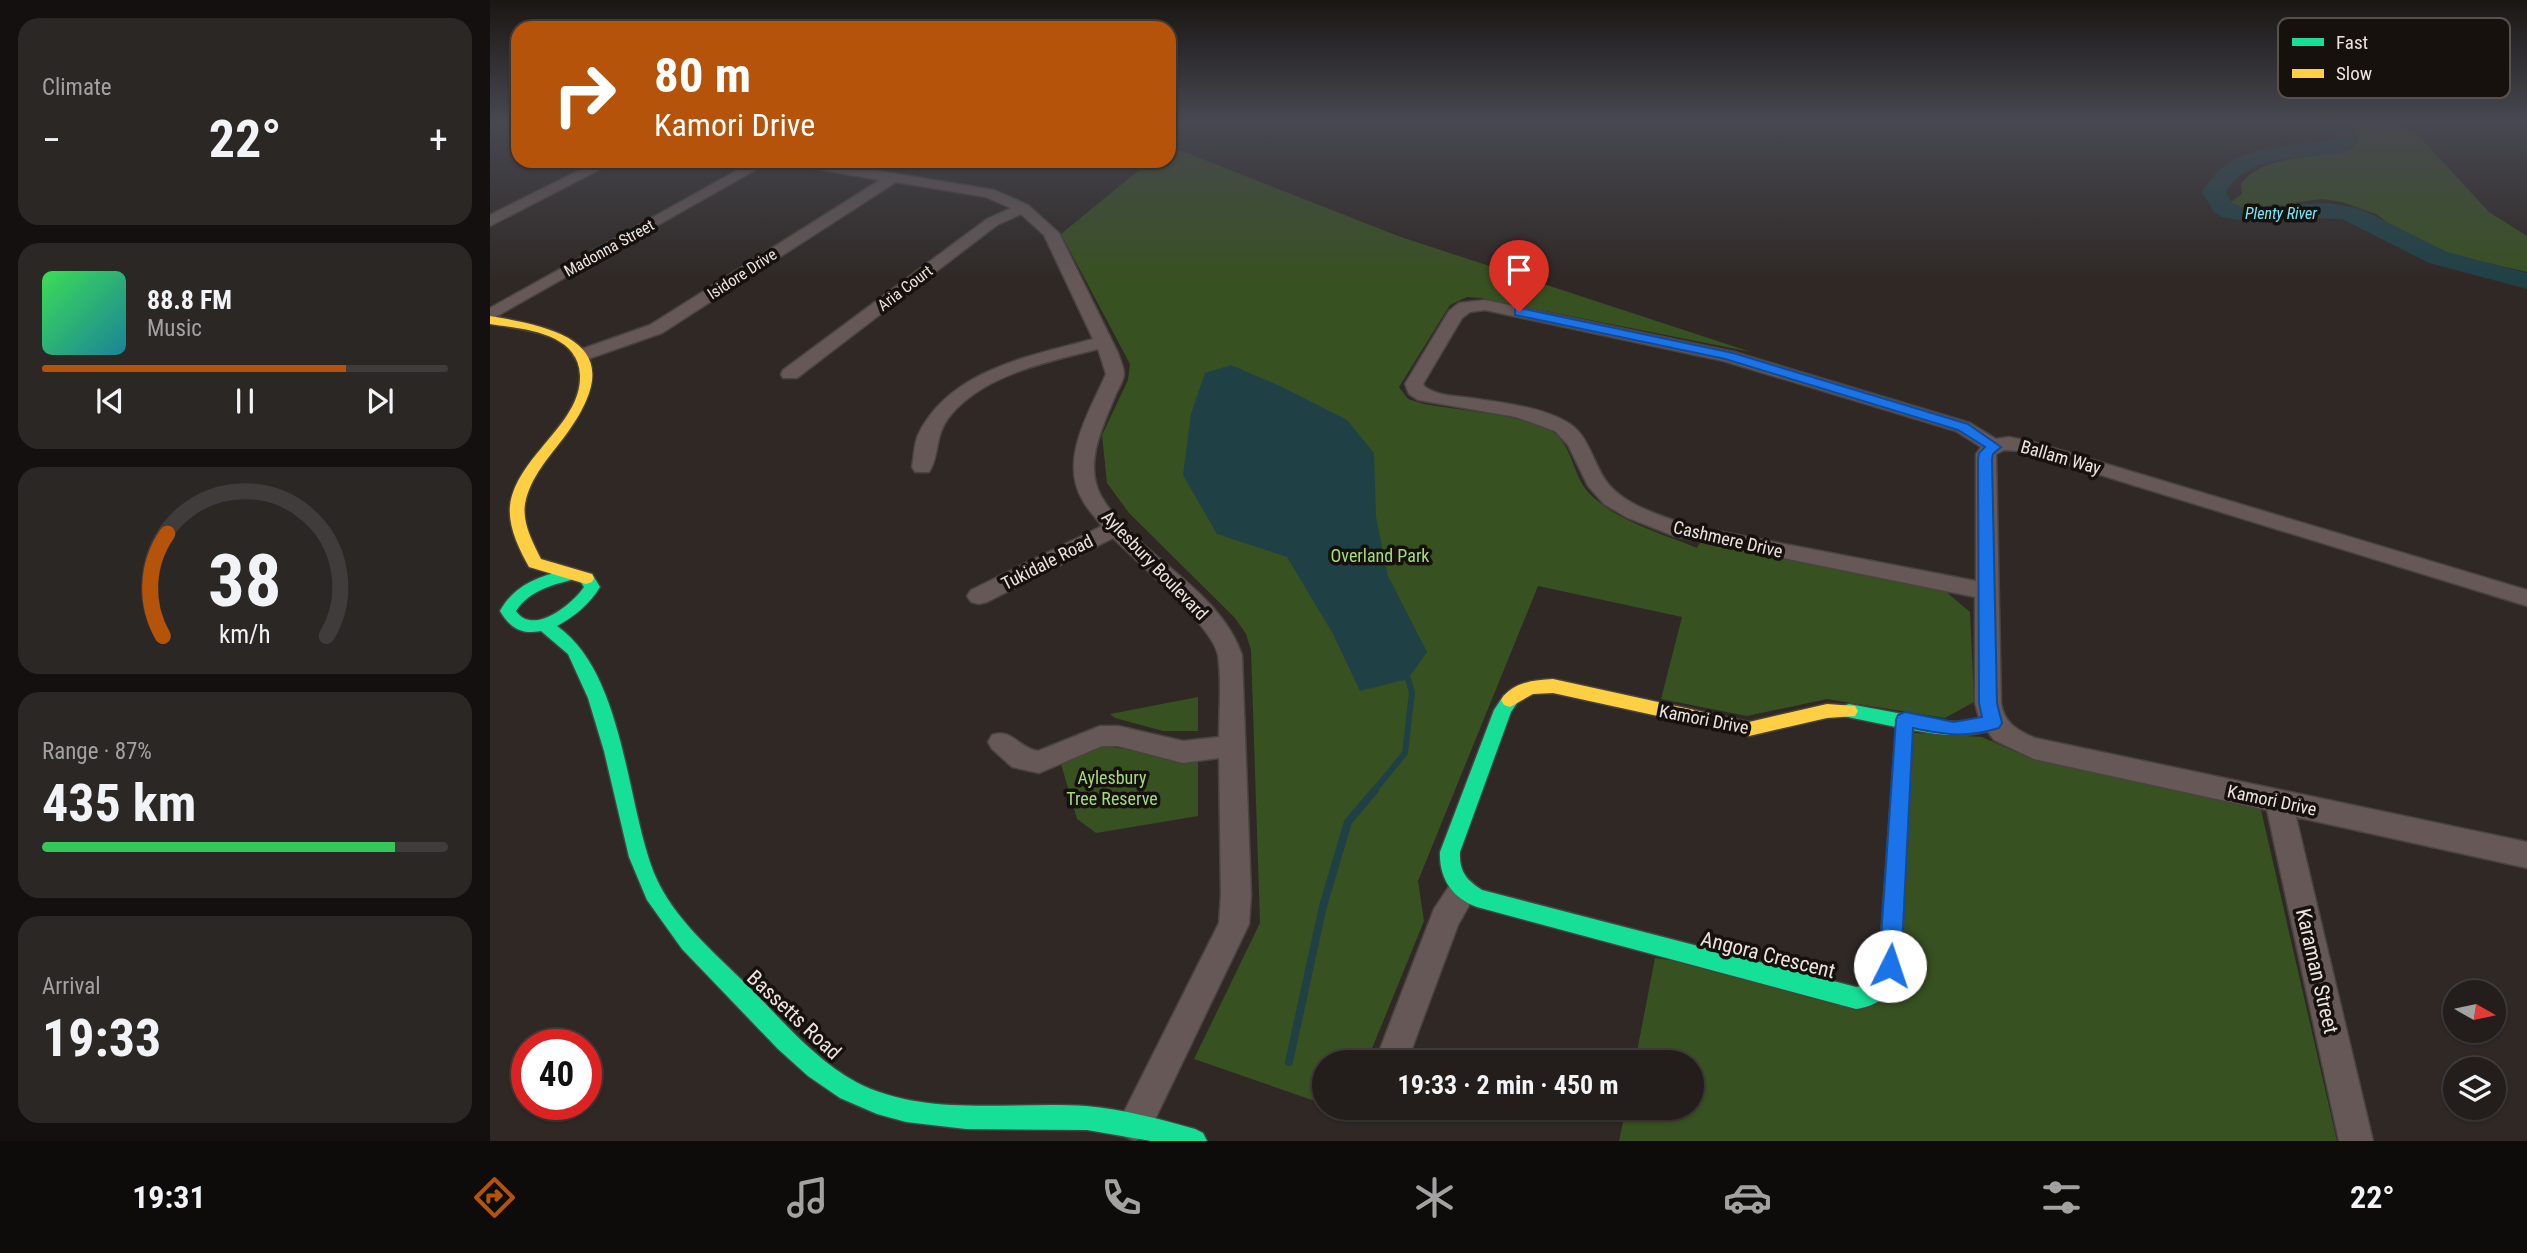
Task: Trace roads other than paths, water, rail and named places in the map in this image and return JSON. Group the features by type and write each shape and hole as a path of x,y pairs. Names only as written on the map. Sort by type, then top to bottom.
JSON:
{"street":[{"path":"490,221 581,175"},
{"name":"Madonna Street","path":"490,317 739,175"},
{"name":"Aylesbury Boulevard","path":"883,175 970,189 1003,198 1034,215 1051,233 1109,353 1115,374 1111,389 1091,426 1084,461 1085,479 1091,497 1115,528 1183,592 1224,637 1230,655 1236,895 1234,924 1135,1124"},
{"name":"Isidore Drive","path":"582,355 656,329 894,177"},
{"path":"490,202 517,207"},
{"name":"Aria Court","path":"790,373 992,222 1022,208"},
{"name":"Ballam Way","path":"1472,305 1506,309 1728,356 1963,427 1994,447 2009,443 2026,446 2527,598"},
{"name":"Cashmere Drive","path":"1472,305 1455,315 1415,380 1415,387 1420,394 1534,416 1557,424 1579,445 1595,481 1612,499 1682,531 1985,591"},
{"path":"490,317 546,332 568,342 582,355 587,374 581,398 533,465 519,500 517,517 535,563 526,590"},
{"path":"922,467 923,450 930,431 948,408 964,394 1021,364 1102,342"},
{"path":"1993,723 1988,703 1985,459 1986,453 1994,447"},
{"name":"Tukidale Road","path":"979,596 1115,528"},
{"path":"535,563 569,575 586,577 592,587 591,593 576,628 503,622 510,606 526,590 548,579 569,575"},
{"name":"Bassetts Road","path":"542,624 576,628 607,729 641,865 656,898 699,952 814,1067 849,1090 943,1129 1085,1118 1135,1124 1195,1141"},
{"name":"Kamori Drive","path":"1462,891 1451,880 1448,866 1450,852 1503,710 1521,689 1542,685 1749,729 1776,726 1816,712 1835,710 1854,710 1954,729 1993,723 2008,738 2034,748 2527,855"},
{"name":"Angora Crescent","path":"1462,891 1477,898 1730,967 1846,997 1871,997 1887,982 1890,966 1905,720"},
{"path":"1001,742 1021,759 1039,762 1101,736 1118,736 1183,752 1233,746"},
{"name":"Karaman Street","path":"2279,802 2356,1141"},
{"path":"1396,1050 1445,919 1462,891"}],"water":[{"path":"1231,365 1347,420 1374,453 1376,517 1388,576 1427,652 1408,679 1360,691 1333,634 1287,557 1217,534 1183,475 1191,414 1205,373"}],"waterway":[{"name":"Plenty River","path":"2225,175 2214,192 2220,204 2228,211 2255,216 2329,210 2343,212 2361,218 2438,258 2527,281"},
{"path":"1373,792 1405,753 1412,692 1408,679"},
{"path":"1289,1062 1323,906 1348,822 1375,790"}],"park label":[{"name":"Overland Park","path":"1380,555"},
{"name":"Aylesbury Tree Reserve","path":"1112,787"}]}
